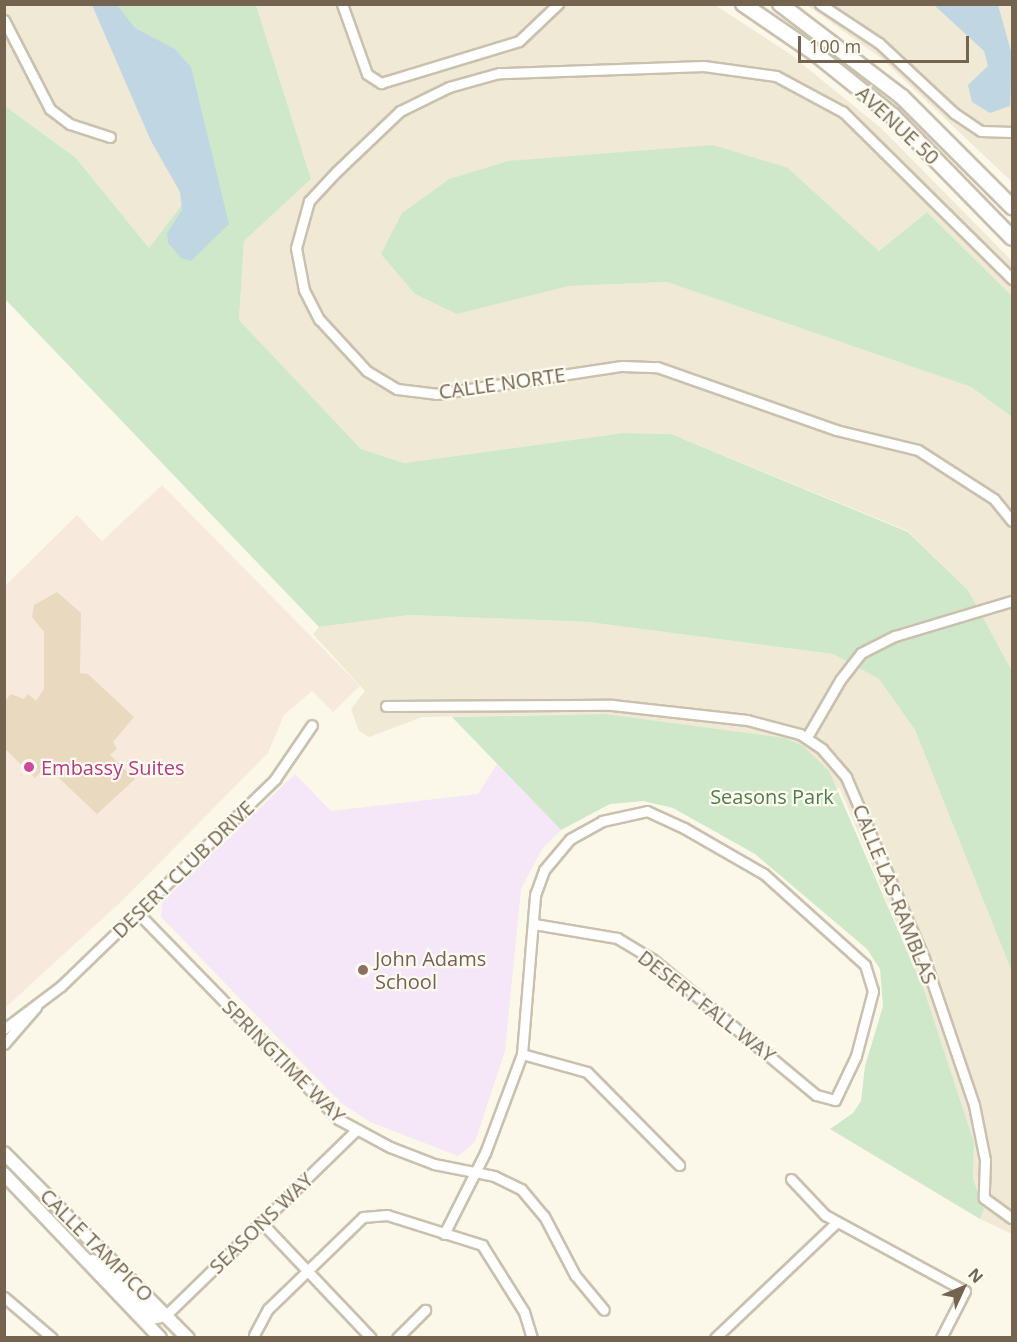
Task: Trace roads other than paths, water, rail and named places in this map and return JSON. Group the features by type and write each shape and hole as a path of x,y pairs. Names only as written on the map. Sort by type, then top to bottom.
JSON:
{"main road":[{"name":"AVENUE 50","path":"743,4 816,54 893,116 1012,238"},
{"name":"AVENUE 50","path":"780,4 902,97 1012,207"}],"street":[{"path":"342,4 362,63 373,81 392,82 502,48 534,30 558,4"},
{"path":"820,4 879,44 954,114 981,131 1012,132"},
{"path":"4,20 50,109 70,124 110,137"},
{"name":"CALLE NORTE","path":"1012,279 843,112 776,76 704,66 500,73 449,87 400,111 336,171 309,201 296,248 304,290 319,319 368,371 397,389 436,394 622,366 657,367 836,430 918,450 994,499 1012,521"},
{"path":"807,737 840,680 861,653 895,636 1012,602"},
{"name":"CALLE LAS RAMBLAS","path":"386,706 612,705 747,720 807,737 846,777 924,958 974,1105 985,1160 984,1198 1012,1218"},
{"name":"DESERT CLUB DRIVE","path":"4,1029 41,1001 138,913 275,779 312,725"},
{"name":"DESERT FALL WAY","path":"647,811 764,874 865,965 873,991 856,1056 835,1100 816,1095 652,958 617,939 534,924 534,895 544,870 570,838 602,821 647,811"},
{"name":"SPRINGTIME WAY","path":"138,913 322,1103 356,1130 434,1164 510,1182 529,1196 544,1216 562,1256 604,1310"},
{"path":"444,1234 472,1172 485,1153 522,1054 534,924"},
{"name":"DESERT CLUB DRIVE","path":"4,1044 41,1001"},
{"path":"522,1054 587,1072 679,1165"},
{"name":"SEASONS WAY","path":"165,1315 356,1130"},
{"name":"CALLE TAMPICO","path":"4,1153 188,1338"},
{"name":"CALLE TAMPICO","path":"4,1174 67,1243 160,1338"},
{"path":"791,1179 837,1222 965,1291 941,1338"},
{"path":"254,1335 268,1309 363,1217 387,1215 473,1241 492,1255 524,1312 532,1338"},
{"path":"715,1338 837,1222"},
{"path":"262,1223 371,1338"},
{"path":"67,1243 105,1270 155,1317 165,1315"},
{"path":"4,1297 52,1338"},
{"path":"397,1338 425,1310"}],"water":[{"path":"92,5 117,5 135,28 175,49 191,67 229,224 191,261 181,258 168,243 167,233 182,210 180,192 151,141"},
{"path":"934,5 998,5 1012,55 1010,106 990,113 972,102 968,85 988,66 984,51"}],"place":[{"name":"Embassy Suites","path":"29,767"},
{"name":"John Adams School","path":"363,970"}],"park label":[{"name":"Seasons Park","path":"772,796"}]}
